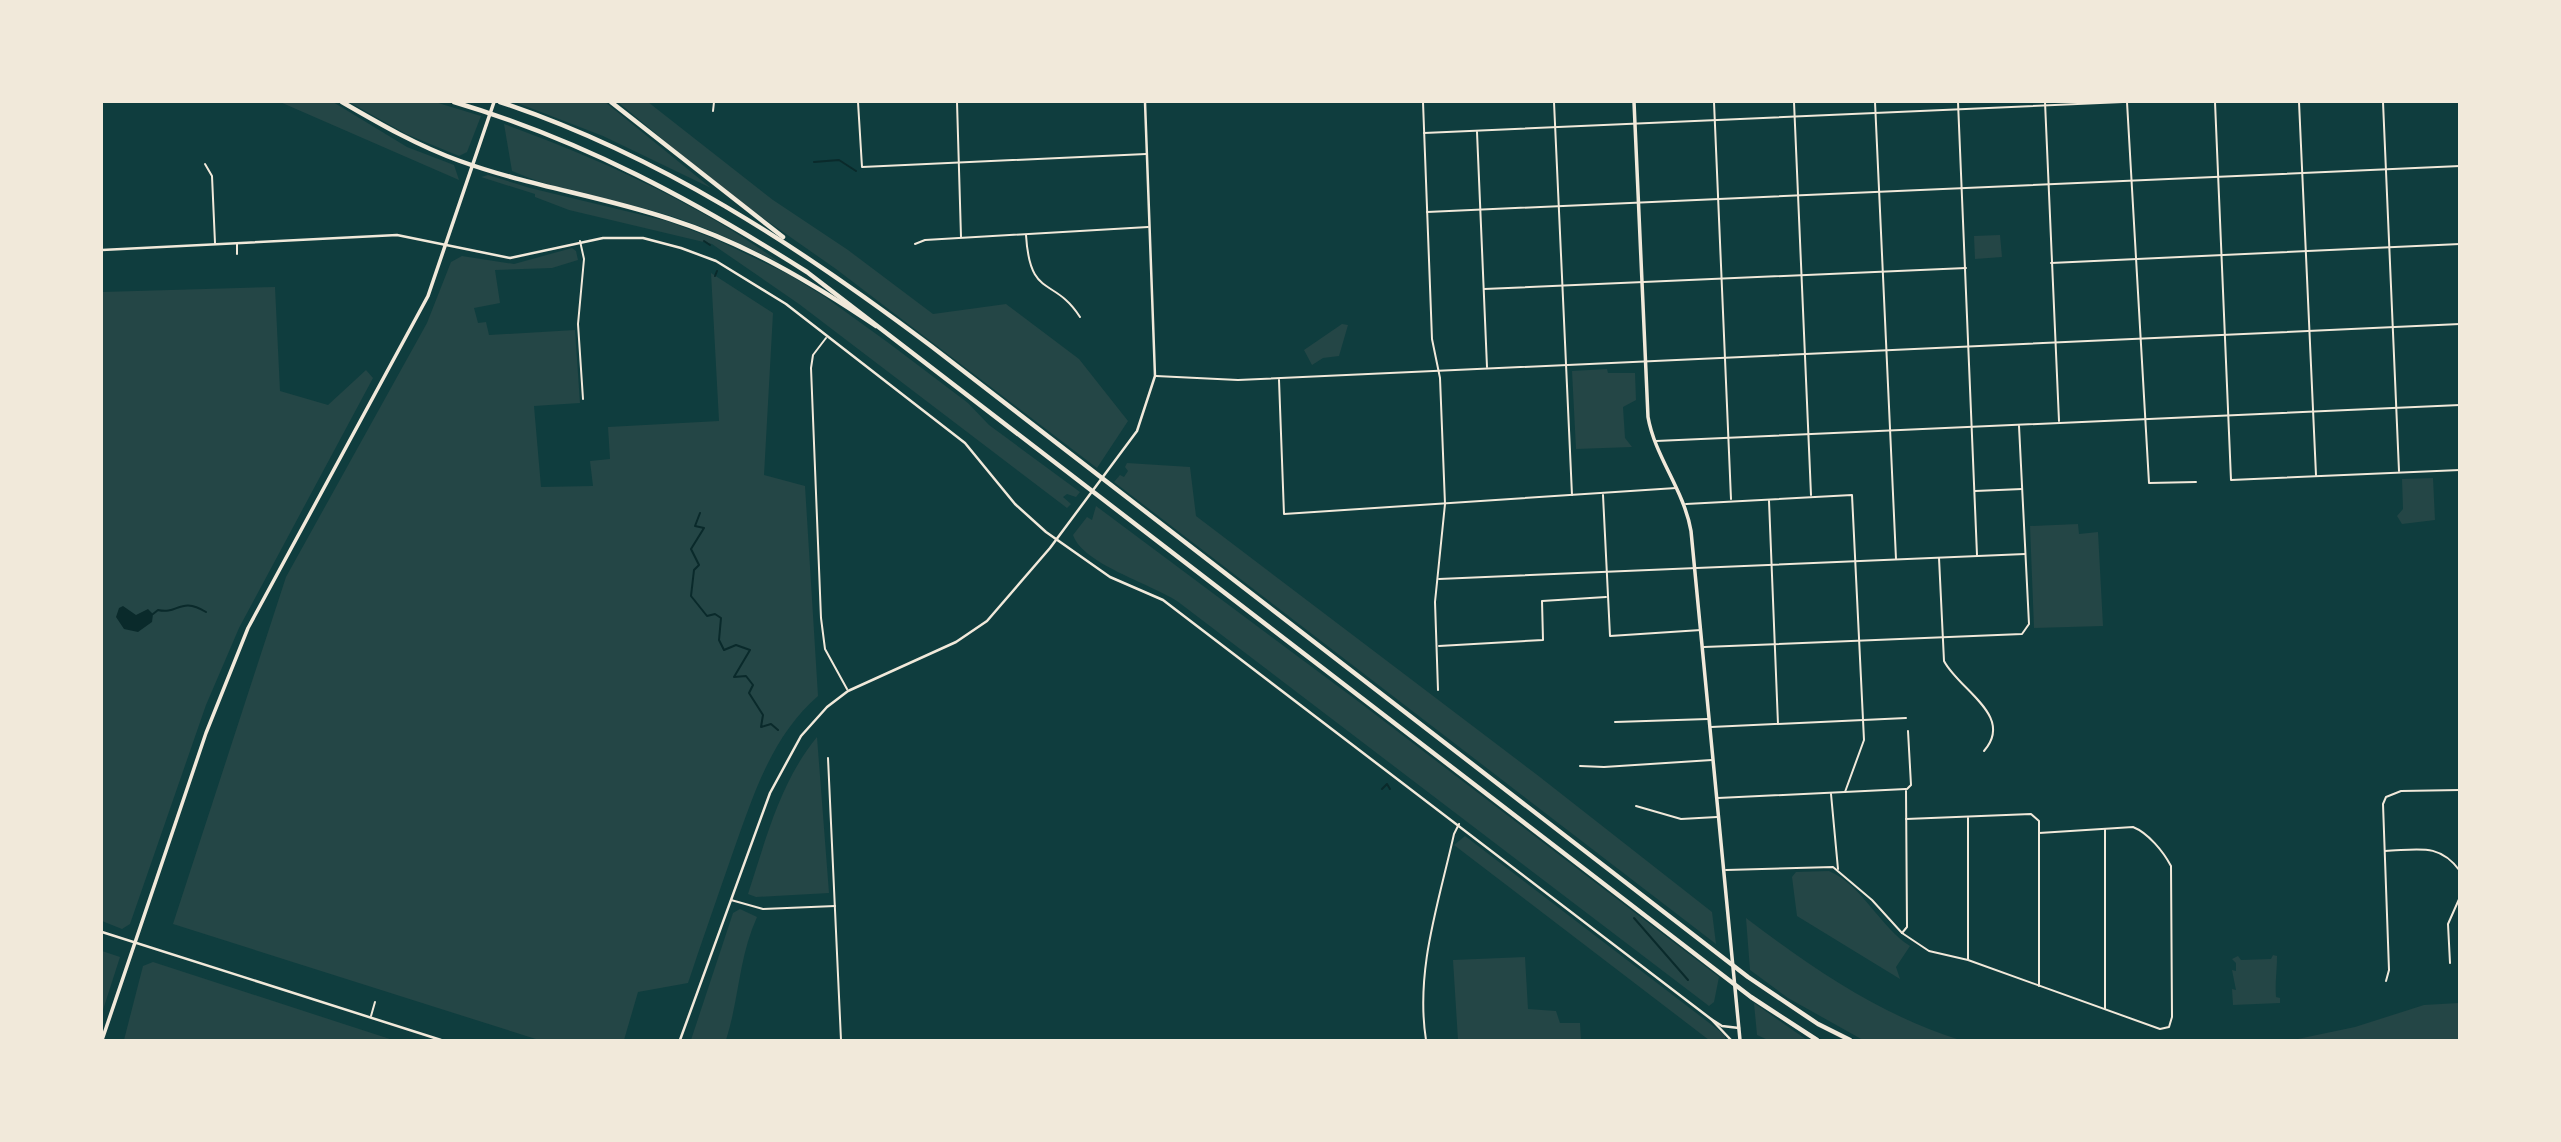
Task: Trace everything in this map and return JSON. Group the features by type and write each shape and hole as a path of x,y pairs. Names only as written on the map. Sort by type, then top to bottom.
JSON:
{"highway":[{"path":"342,102 421,145 473,165 670,219 706,232 795,274 911,349"},
{"path":"454,102 597,154 731,224 807,272 911,349 1751,997 1817,1041"},
{"path":"500,102 654,166 731,208 821,264"},
{"path":"611,102 723,192 931,346 1748,977 1818,1024 1850,1041"}],"main road":[{"path":"103,1041 206,733 248,628 418,317 447,245 494,102"},
{"path":"1634,102 1648,416 1654,441 1685,504 1695,568 1740,1041"}],"street":[{"path":"713,102 713,111"},
{"path":"858,102 862,167 1147,154"},
{"path":"957,102 961,238"},
{"path":"680,1041 784,764 813,721 848,691 930,655 978,628 1013,594 1056,540 1121,454 1145,412 1155,376 1145,102"},
{"path":"1423,102 1432,340 1438,371 1445,504 1435,601 1438,690"},
{"path":"1554,102 1572,496"},
{"path":"1714,102 1731,500"},
{"path":"1794,102 1811,496"},
{"path":"1875,102 1896,560"},
{"path":"1958,102 1977,556"},
{"path":"1424,133 2045,103 2123,102"},
{"path":"2127,102 2149,483 2196,482"},
{"path":"2215,102 2231,480 2459,470"},
{"path":"2299,102 2316,476"},
{"path":"2383,102 2399,472"},
{"path":"2045,103 2059,422"},
{"path":"1476,130 1487,368"},
{"path":"205,163 212,176 215,244"},
{"path":"1427,212 2459,166"},
{"path":"915,244 925,240 1149,226"},
{"path":"102,250 397,234 510,258 544,253 580,241 643,238 681,247 716,261 786,304 965,443 1015,504 1056,540 1110,576 1163,600 1711,1019 1722,1026 1739,1028"},
{"path":"1026,234 1029,265 1033,274 1074,307 1080,317"},
{"path":"580,241 584,259 578,324 583,399"},
{"path":"236,243 237,254"},
{"path":"2051,263 2459,244"},
{"path":"1484,289 1966,268"},
{"path":"1155,376 1238,380 2459,324"},
{"path":"827,337 813,355 811,368 821,618 825,649 848,691"},
{"path":"1279,378 1284,514 1677,488"},
{"path":"1654,441 2459,405"},
{"path":"1703,647 2021,634 2027,630 2019,424"},
{"path":"1974,491 2023,489"},
{"path":"1603,494 1609,636 1701,630"},
{"path":"1685,504 1852,495 1864,740 1845,792"},
{"path":"1769,499 1778,724"},
{"path":"1437,579 2025,554"},
{"path":"1939,558 1944,661 1950,672 1983,705 1993,723 1994,736 1984,751"},
{"path":"1437,646 1543,640 1542,601 1607,597"},
{"path":"1710,727 1906,718"},
{"path":"1615,722 1709,719"},
{"path":"1717,798 1906,789 1911,785 1908,731"},
{"path":"828,758 841,1041"},
{"path":"1580,766 1604,768 1713,760"},
{"path":"1902,933 1907,927 1906,789"},
{"path":"2386,981 2389,970 2382,813 2386,796 2400,791 2459,790"},
{"path":"1831,793 1838,870"},
{"path":"1636,806 1681,819 1719,816"},
{"path":"1906,819 2031,814 2039,821 2039,987"},
{"path":"1968,817 1968,960"},
{"path":"1426,1041 1422,1005 1424,971 1454,834 1459,824"},
{"path":"1724,870 1827,866 1838,870 1872,900 1902,933 1928,951 1968,960 2160,1029 2169,1027 2172,1017 2171,866 2166,856 2140,830 2133,827 2039,833"},
{"path":"2105,828 2105,1009"},
{"path":"2384,851 2437,851 2452,860 2459,871"},
{"path":"2450,963 2448,924 2459,897"},
{"path":"731,900 763,909 836,906"},
{"path":"102,932 441,1041"},
{"path":"370,1017 375,1002"},
{"path":"1711,1019 1731,1041"}],"shaded area":[{"path":"280,102 333,102 407,147 454,165 459,180"},
{"path":"349,102 435,102 481,116 467,152 459,156 406,134"},
{"path":"515,102 605,102 711,188 603,136"},
{"path":"618,102 648,102 773,200 848,250 933,314 1006,304 1079,359 1128,421 1097,468 836,269 726,192"},
{"path":"504,124 647,184 717,221 782,264 689,222 565,189 512,171"},
{"path":"488,175 530,188 667,221 715,239 788,274 890,344 968,403 989,425 1080,492 1076,497 1067,494 1063,497 1071,504 1067,508 799,304 712,244 569,210 535,197 535,194 481,177"},
{"path":"2000,235 2002,257 1975,259 1974,236"},
{"path":"572,248 576,251 578,260 552,268 495,270 500,303 474,308 478,323 486,322 489,335 575,330 580,403 534,406 541,487 593,486 590,461 610,459 608,427 719,421 711,273 773,313 764,475 805,486 818,696 787,730 765,769 688,983 638,992 624,1040 539,1040 173,924 286,577 427,323 451,262 462,256 514,264"},
{"path":"275,287 280,391 328,405 366,370 373,378 239,628 206,705 130,924 122,929 102,921 102,292"},
{"path":"1342,324 1348,325 1339,356 1323,358 1312,365 1304,350"},
{"path":"1607,369 1608,373 1635,373 1636,400 1623,407 1625,438 1632,447 1576,449 1572,371"},
{"path":"1127,463 1190,467 1196,516 1536,774 1712,912 1716,944 1114,482 1120,475 1124,477 1128,471 1125,467"},
{"path":"2433,478 2435,520 2402,524 2397,516 2403,509 2402,479"},
{"path":"1096,506 1359,702 1719,977 1714,1002 1709,1006 1177,601 1090,555 1073,535 1087,517 1092,520"},
{"path":"2078,524 2079,534 2098,532 2103,626 2034,628 2030,526"},
{"path":"123,606 136,615 148,609 153,614 152,622 138,632 124,629 116,617 119,608"},
{"path":"817,737 829,893 756,897 748,894 784,792 804,754"},
{"path":"1465,836 1725,1035 1725,1040 1709,1040 1454,845"},
{"path":"1829,871 1851,886 1889,928 1910,946 1896,967 1900,979 1797,916 1792,877 1796,872"},
{"path":"740,909 757,917 746,947 726,1040 691,1040 733,913"},
{"path":"1746,918 1796,955 1875,1004 1931,1030 1960,1040 1863,1040 1788,998 1750,970"},
{"path":"102,951 120,957 102,1013"},
{"path":"2273,955 2277,956 2276,997 2280,998 2280,1003 2233,1005 2232,989 2236,990 2232,970 2236,971 2236,963 2232,959 2238,956 2241,960 2271,959"},
{"path":"1525,957 1528,1009 1556,1011 1560,1023 1580,1023 1581,1040 1458,1040 1453,960"},
{"path":"153,962 393,1040 124,1040 143,966"},
{"path":"1754,1003 1807,1040 1768,1040 1757,1035"},
{"path":"2459,1003 2459,1040 2293,1040 2355,1027 2424,1005"}],"waterway":[{"path":"814,162 839,160 856,171"},
{"path":"704,241 710,245"},
{"path":"715,276 717,271"},
{"path":"700,513 695,526 704,528 691,549 699,565 694,570 691,596 707,616 715,614 721,618 719,640 724,650 736,645 750,650 734,677 746,676 753,685 749,693 763,715 761,727 771,724 778,730"},
{"path":"153,614 158,610 185,606 206,612"},
{"path":"1382,789 1387,784 1390,789"},
{"path":"1634,918 1688,980"}]}
